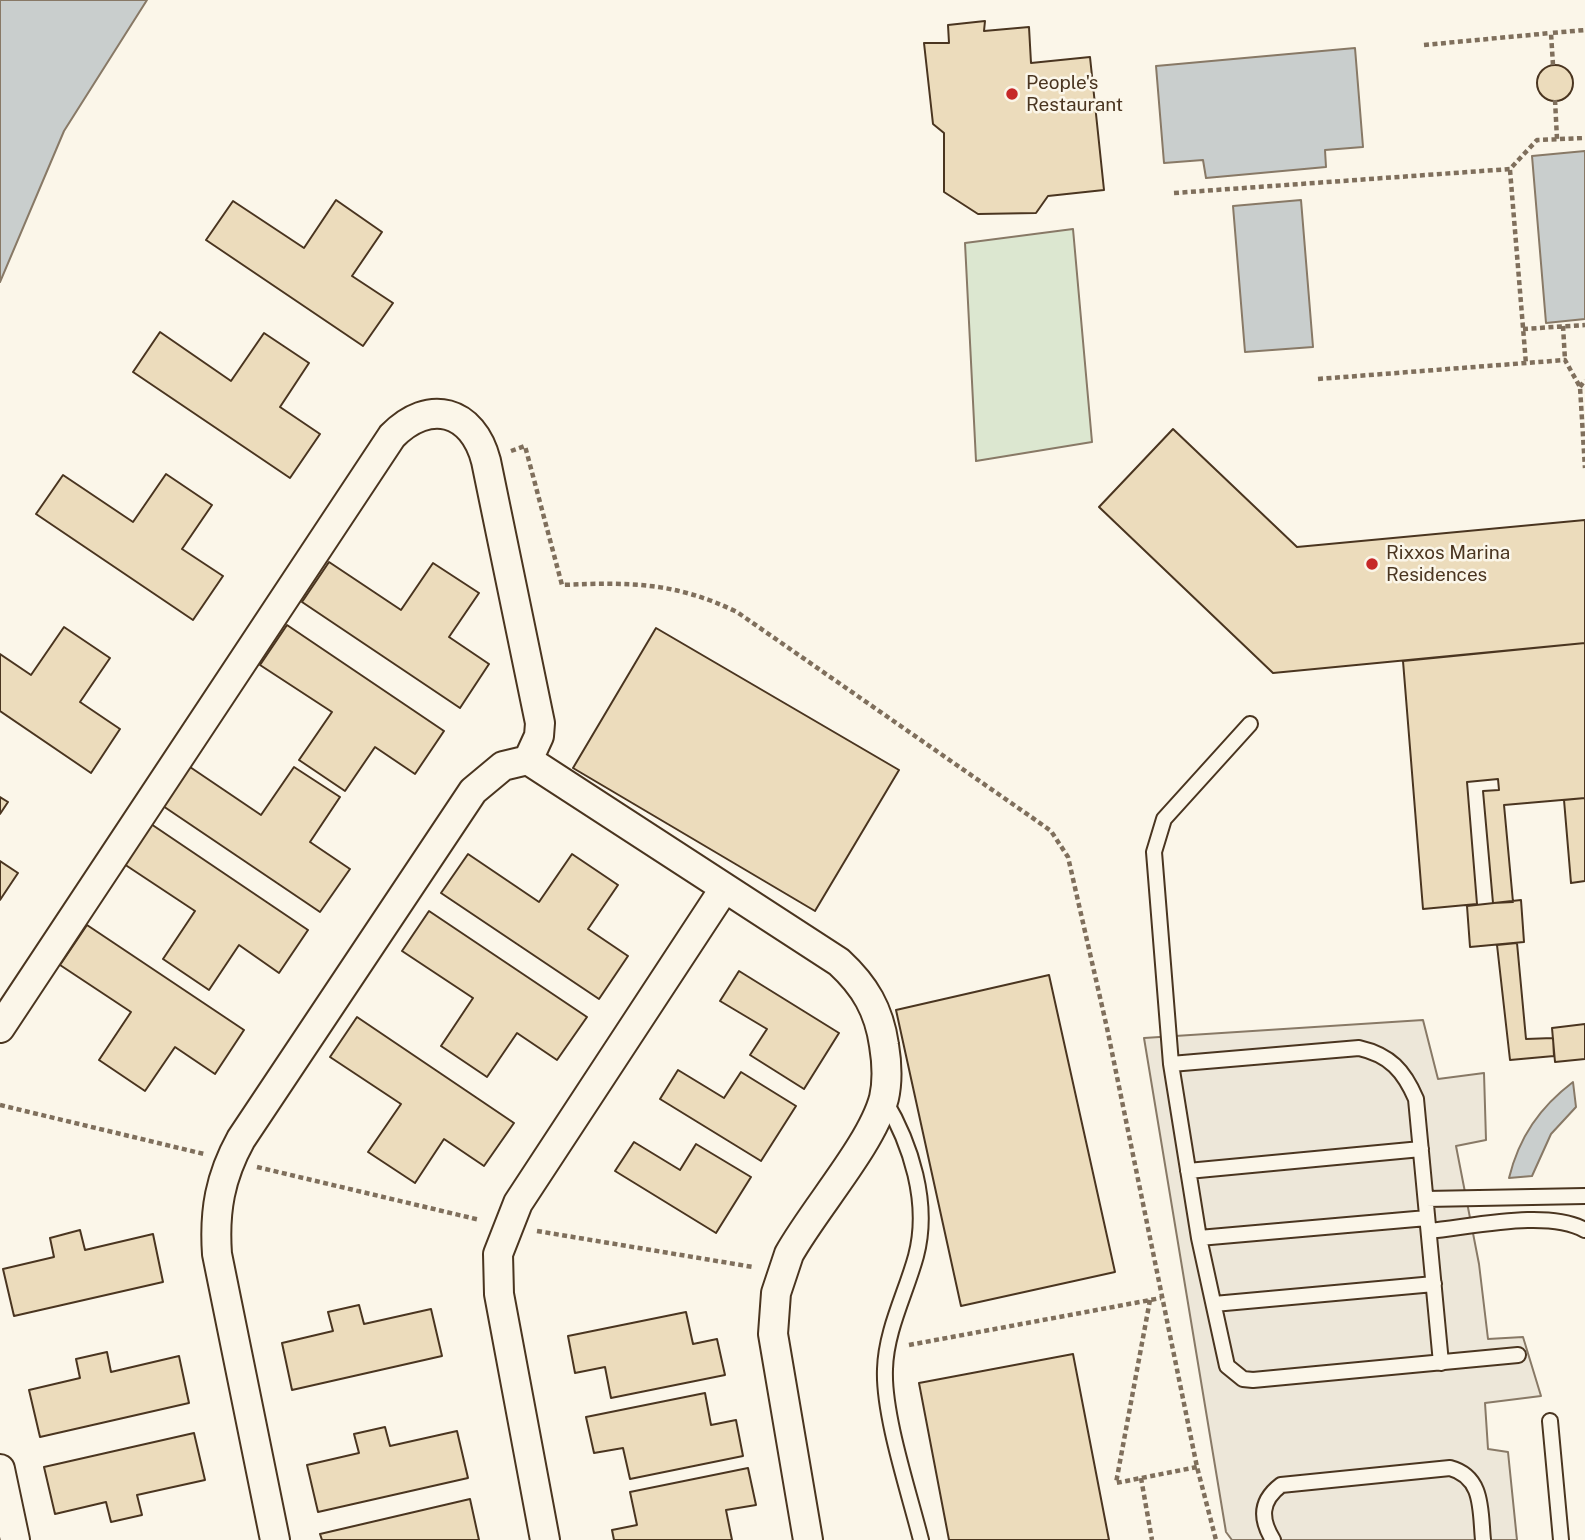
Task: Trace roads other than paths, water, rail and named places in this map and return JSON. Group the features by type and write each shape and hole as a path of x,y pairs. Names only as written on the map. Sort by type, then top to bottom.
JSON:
{"street":[{"path":"0,1028 392,436 405,423 421,415 439,413 456,418 471,428 481,443 486,460 540,723 535,748 528,760 503,766 473,791 229,1160 216,1206 217,1254 275,1540"},
{"path":"528,760 839,962 866,990 881,1026 887,1062 884,1098 870,1130 789,1254 776,1293 773,1334 808,1540"},
{"path":"545,1540 499,1294 498,1254 518,1203 724,889"},
{"path":"0,1469 15,1540"}],"lane":[{"path":"1250,724 1164,819 1155,841 1171,1064 1199,1238 1227,1366 1243,1379 1518,1355"},
{"path":"1171,1064 1360,1048 1378,1052 1395,1064 1408,1080 1416,1098 1441,1363"},
{"path":"884,1098 909,1149 917,1185 920,1219 917,1254 885,1367 888,1405 921,1540"},
{"path":"1188,1171 1421,1149"},
{"path":"1426,1199 1585,1196"},
{"path":"1199,1238 1428,1224 1548,1220 1572,1223 1585,1230"},
{"path":"1213,1304 1434,1284"},
{"path":"1550,1421 1562,1540"},
{"path":"1273,1540 1263,1520 1263,1510 1266,1500 1281,1485 1450,1468 1466,1475 1477,1489 1483,1540"}],"place":[{"name":"People's Restaurant","path":"1012,94"},
{"name":"Rixxos Marina Residences","path":"1372,564"}]}
